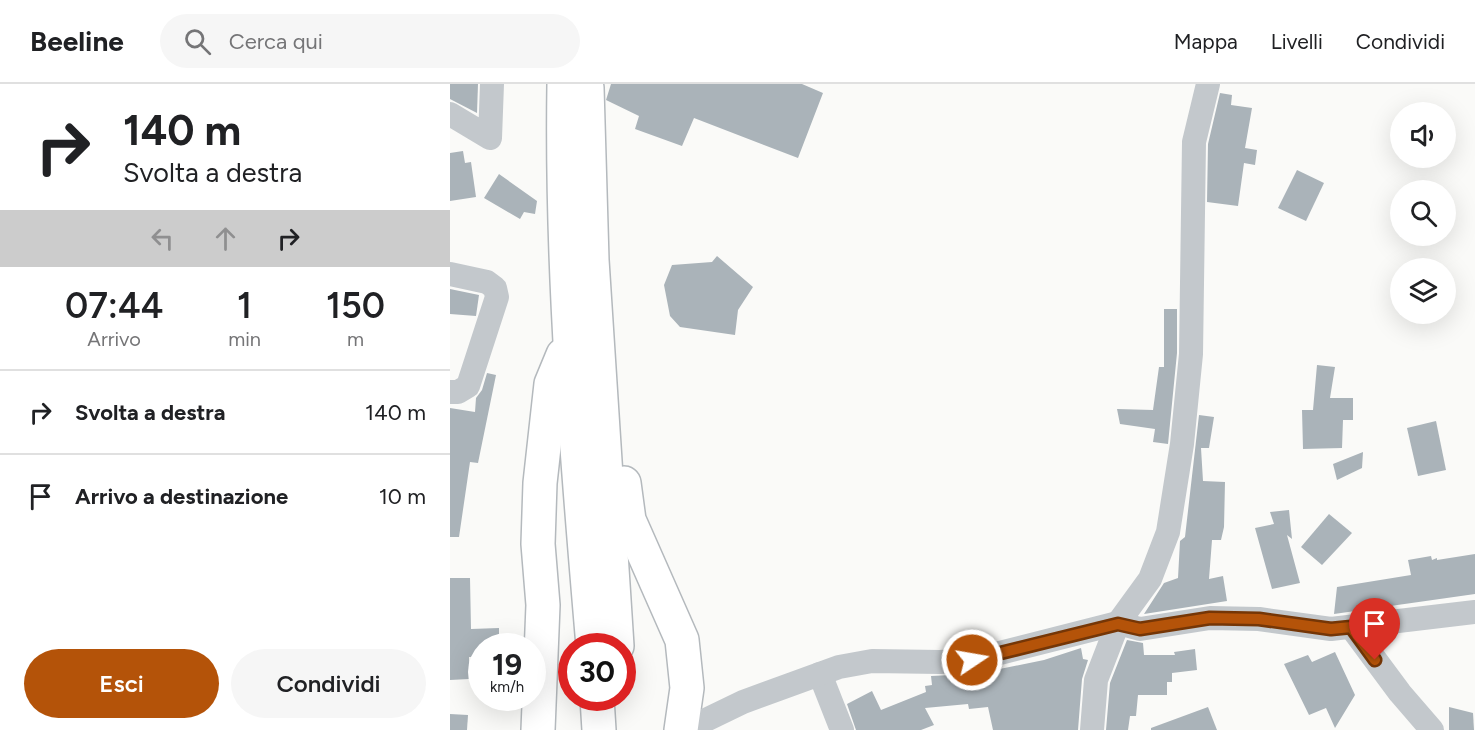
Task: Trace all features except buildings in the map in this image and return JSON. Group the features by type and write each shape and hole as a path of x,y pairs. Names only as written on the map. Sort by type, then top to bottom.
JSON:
{"highway":[{"path":"564,84 562,165 616,633"},
{"path":"587,84 583,343 593,633"},
{"path":"538,730 543,605 538,544 540,483 551,384 583,343"},
{"path":"583,343 611,391 629,520 682,640 687,688 683,730"},
{"path":"598,711 599,730"},
{"path":"620,711 621,730"}],"street":[{"path":"450,114 490,138 492,84"},
{"path":"1092,730 1096,680 1118,624 1150,579 1168,532 1182,444 1191,354 1194,142 1208,84"},
{"path":"450,274 487,282 495,288 497,297 468,386 458,392 450,392"},
{"path":"683,730 743,702 820,674 872,661 972,660 1118,624 1140,629 1210,618 1259,619 1331,629 1475,612"},
{"path":"1351,627 1400,693 1432,730"},
{"path":"820,674 842,730"}],"route":[{"path":"972,660 1118,624 1140,629 1210,618 1259,619 1331,629 1351,627 1375,660"}]}
